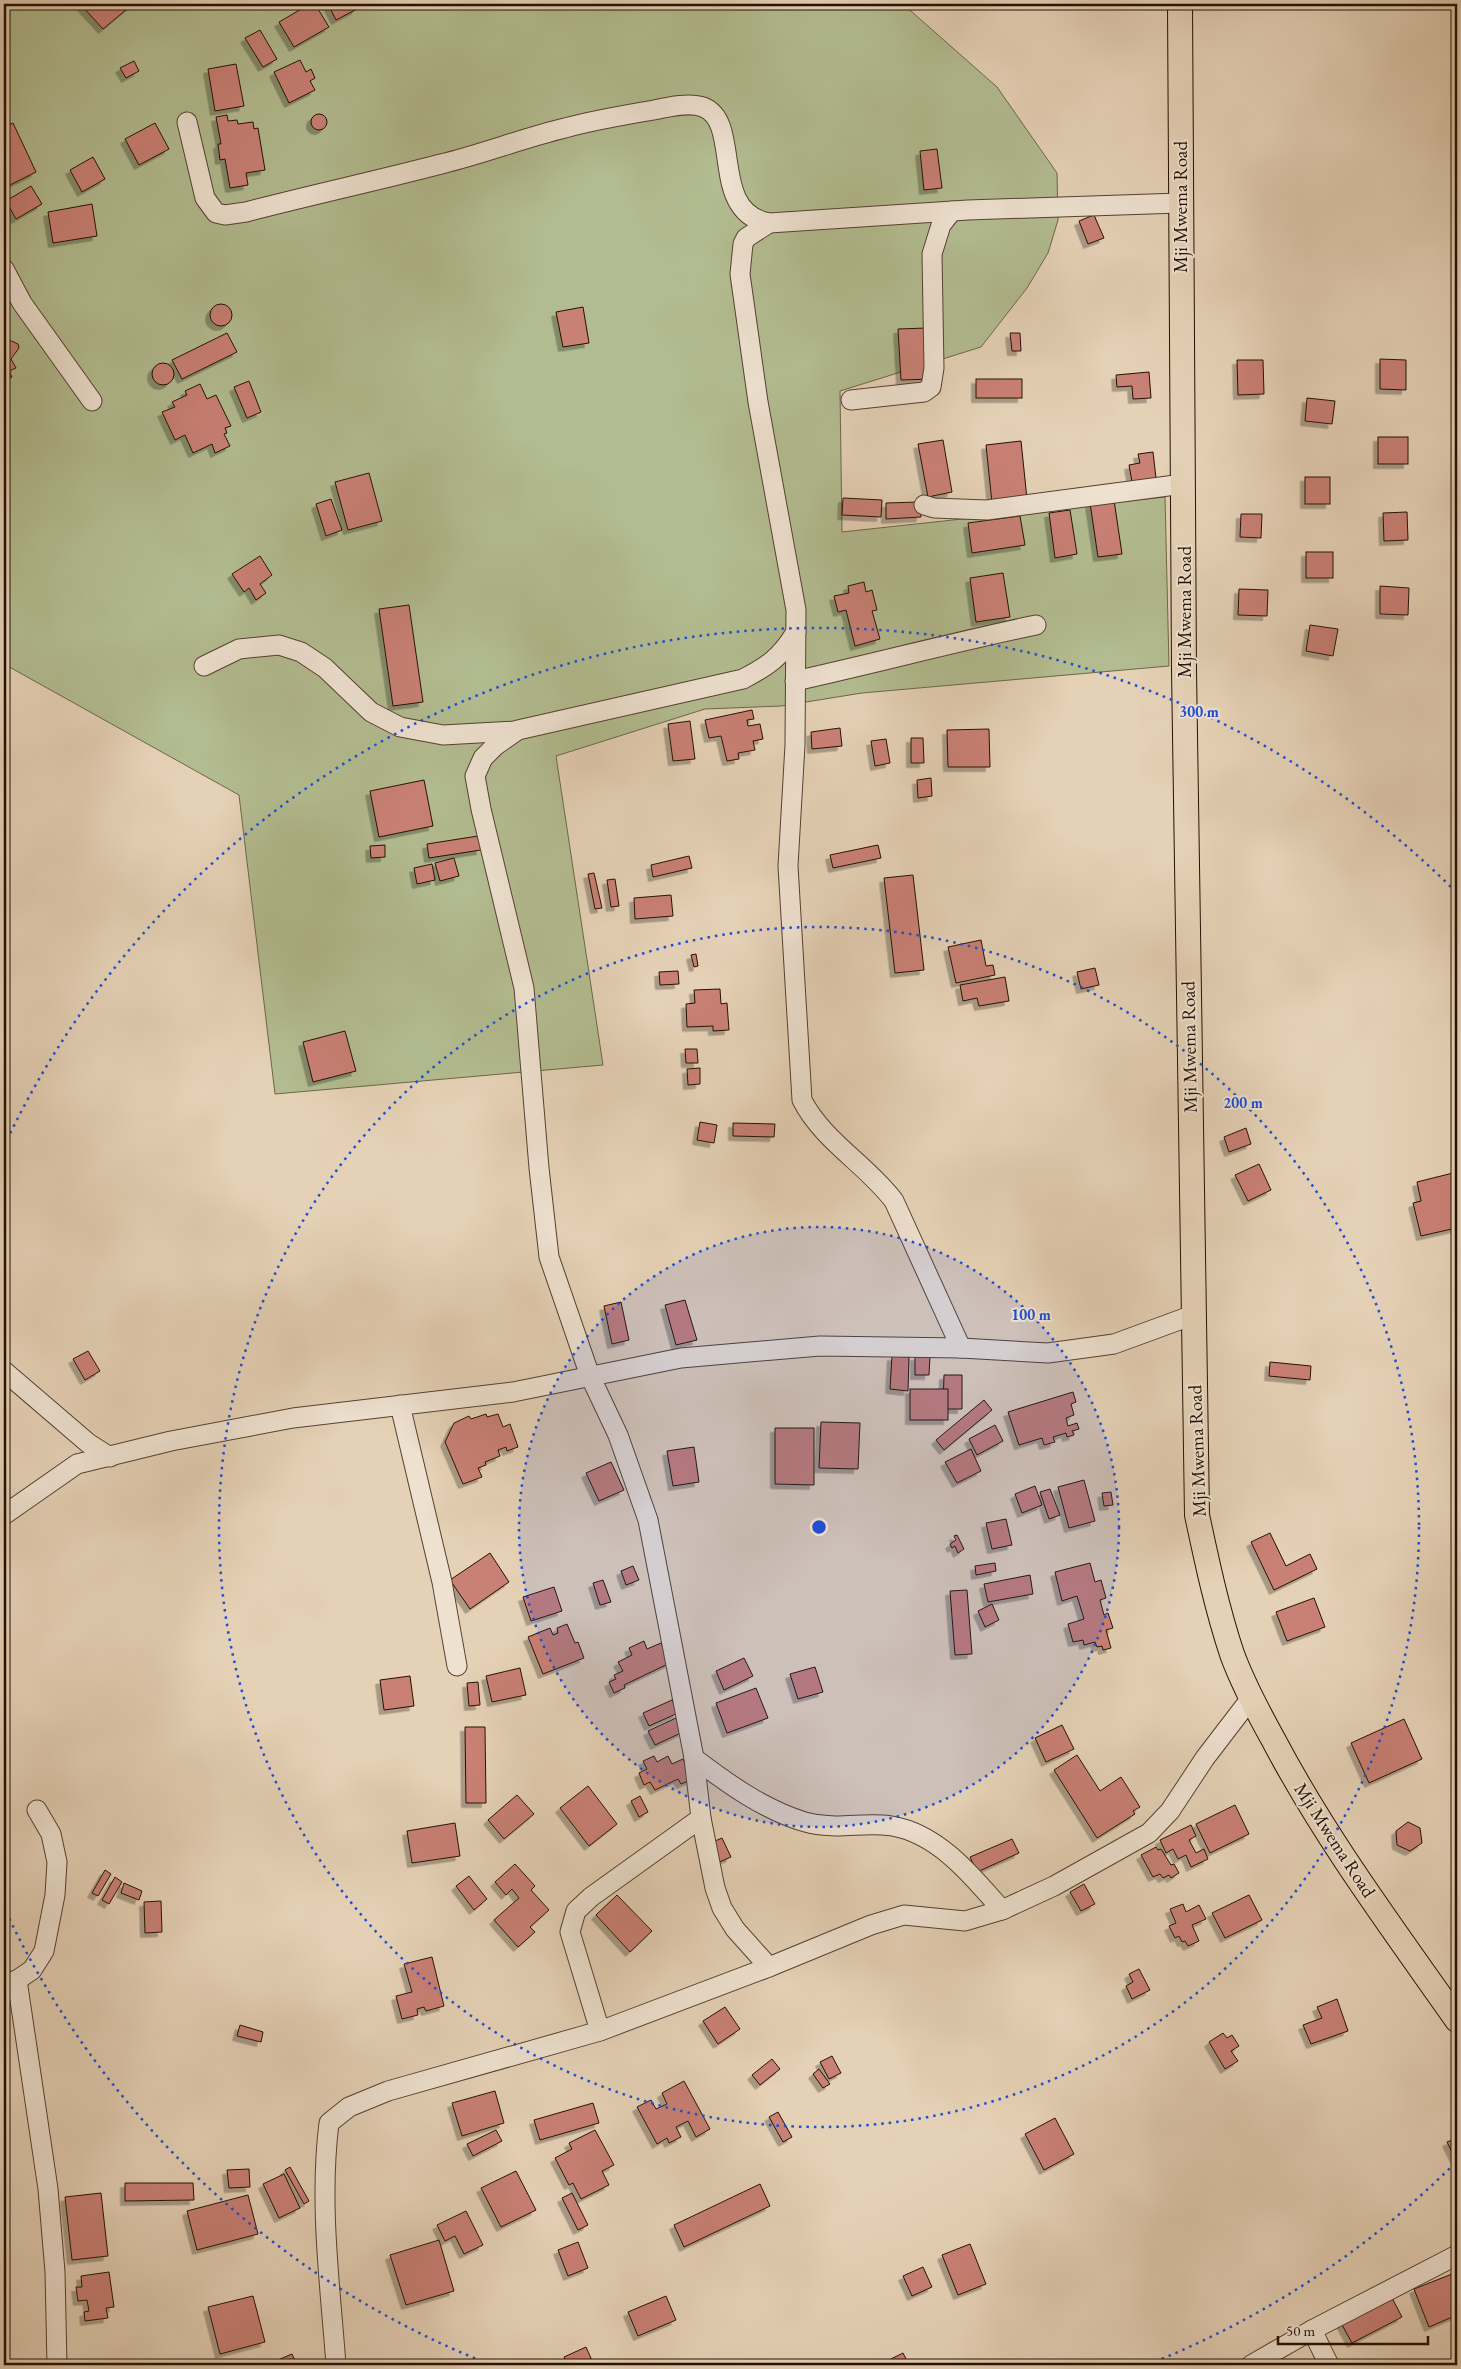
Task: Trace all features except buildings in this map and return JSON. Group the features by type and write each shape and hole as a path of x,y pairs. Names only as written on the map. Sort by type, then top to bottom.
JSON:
{"main road":[{"name":"Mji Mwema Road","path":"1180,4 1183,484 1197,1515 1216,1601 1232,1655 1251,1698 1290,1771 1330,1837 1457,2020"}],"street":[{"path":"187,122 205,198 216,213 224,215 246,212 443,164 574,126 678,106 702,107 711,112 718,123 732,188 742,209 751,217 769,224 952,211 1180,203"},
{"path":"850,400 924,392 931,387 934,368 932,254 941,225 952,211"},
{"path":"769,224 746,238 743,244 740,274 758,402 796,610 794,745 788,866 802,1100 810,1115 825,1133 883,1186 894,1201 961,1348"},
{"path":"4,269 22,303 92,401"},
{"path":"924,505 934,508 987,510 1183,484"},
{"path":"795,681 915,654 957,641 1036,624"},
{"path":"204,666 240,649 279,645 302,652 325,668 371,712 400,727 443,735 518,730 743,679 766,667 785,650 796,632"},
{"path":"518,730 489,752 475,776 481,809 524,988 539,1168 549,1257 590,1376 618,1436 648,1520 694,1758 701,1818 714,1888 722,1908 735,1929 770,1967"},
{"path":"4,1515 76,1464 171,1441 292,1418 513,1392 681,1358 820,1346 961,1348 1048,1354 1114,1344 1193,1315"},
{"path":"4,1371 88,1443 110,1457"},
{"path":"400,1405 442,1582 457,1666"},
{"path":"336,2365 323,2191 329,2122 349,2107 388,2091 600,2031 904,1915 965,1921 1002,1910 1054,1886 1111,1856 1149,1833 1176,1804 1205,1758 1251,1698"},
{"path":"694,1758 737,1790 804,1822 836,1828 892,1826 917,1835 941,1849 963,1867 1002,1910"},
{"path":"37,1810 51,1834 57,1862 54,1895 44,1951 32,1970 11,1982 48,2189 55,2272 57,2365"},
{"path":"600,2031 570,1932 576,1911 591,1897 701,1818"},
{"path":"1251,2365 1312,2330 1457,2256"},
{"path":"1312,2330 1329,2365"}],"green space":[{"path":"4,4 903,4 997,87 1057,173 1058,220 1048,253 1027,288 981,347 840,391 842,532 1165,497 1169,666 862,693 781,706 705,709 556,756 603,1065 275,1094 239,795 4,664"}]}
